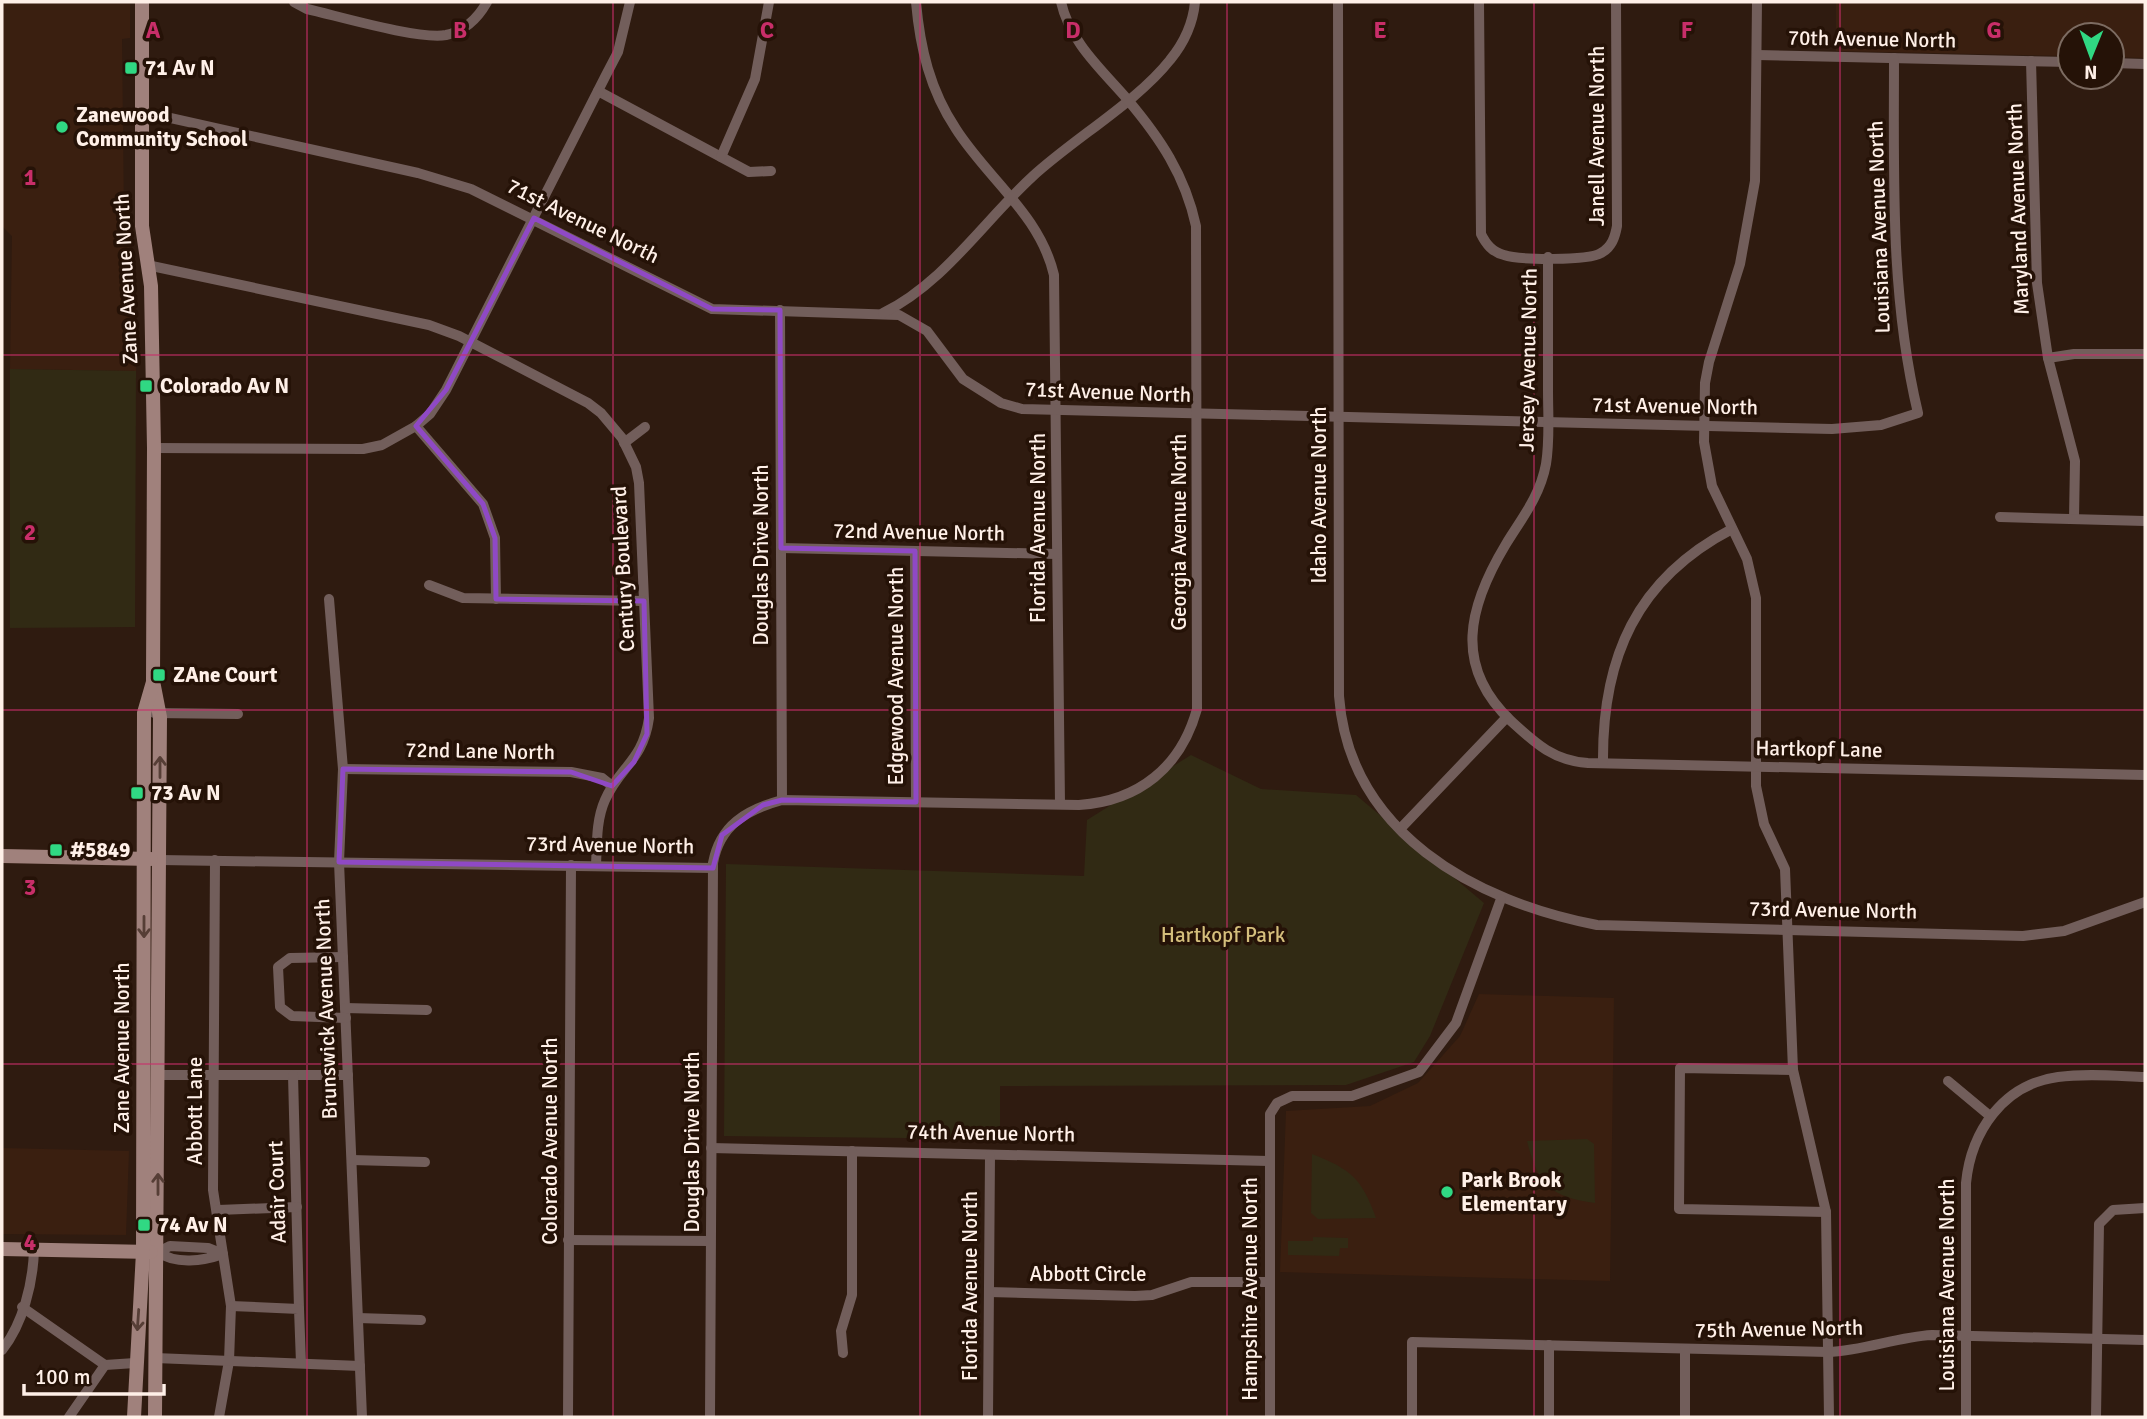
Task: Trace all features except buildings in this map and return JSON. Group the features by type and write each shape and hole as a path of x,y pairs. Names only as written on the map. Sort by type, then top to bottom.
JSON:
{"street":[{"name":"Zane Avenue North","path":"134,1417 135,1363 150,1252 158,1075 160,860 160,713 153,681 154,449 151,286 142,226 139,111 142,2"},
{"path":"294,2 307,9 435,36 461,29 481,12 487,2"},
{"path":"154,449 363,449 382,445 416,426 441,399 618,52 630,2"},
{"path":"721,157 755,79 769,2"},
{"path":"916,2 923,55 942,106 972,152 1011,198"},
{"path":"1061,2 1079,43 1127,99"},
{"path":"883,313 921,290 1032,177 1157,74 1176,52 1190,27 1195,2"},
{"name":"Idaho Avenue North","path":"1338,2 1341,723 1359,775 1373,798 1401,828 1450,871 1501,899 1518,905"},
{"name":"Jersey Avenue North","path":"1479,2 1481,233 1486,243 1502,255 1549,257 1548,422 1541,484 1533,503 1494,563 1476,613 1472,639 1476,676 1485,693 1507,717"},
{"name":"Janell Avenue North","path":"1549,257 1595,256 1604,252 1615,236 1616,2"},
{"path":"1757,2 1756,171 1740,264 1709,362 1704,426 1706,464 1712,486 1747,559 1756,597 1756,767 1759,805 1785,869 1793,1070 1826,1212 1829,1417"},
{"name":"70th Avenue North","path":"1757,55 2056,62"},
{"name":"Louisiana Avenue North","path":"1894,58 1897,291 1913,394"},
{"name":"Maryland Avenue North","path":"2031,61 2037,283 2048,358 2075,461 2074,519"},
{"path":"2126,63 2145,64"},
{"path":"598,91 749,172 771,171"},
{"name":"Georgia Avenue North","path":"1127,99 1171,156 1182,178 1193,213 1198,250 1199,689"},
{"name":"71st Avenue North","path":"139,111 445,180 534,218 712,309 899,315 927,331 949,363 981,393 1022,410 1832,429 1881,425 1918,413 1913,394"},
{"name":"Florida Avenue North","path":"1011,198 1041,237 1055,275 1060,804"},
{"name":"Century Boulevard","path":"147,265 429,326 470,342 588,402 601,413 624,443 639,483 647,734 634,762 612,786 599,816 596,866"},
{"name":"Douglas Drive North","path":"780,310 782,800"},
{"path":"2048,358 2144,353"},
{"path":"416,426 483,504 495,538 496,599"},
{"path":"624,443 645,427"},
{"path":"2000,517 2145,521"},
{"path":"1603,763 1602,729 1611,670 1636,616 1673,570 1696,551 1732,529"},
{"name":"72nd Avenue North","path":"781,548 1057,554"},
{"name":"Edgewood Avenue North","path":"915,551 916,802"},
{"path":"429,585 463,598 644,601"},
{"name":"Brunswick Avenue North","path":"329,599 343,769 339,862 362,1417"},
{"name":"Zane Avenue North","path":"153,681 144,713 144,859 155,1417"},
{"name":"73rd Avenue North","path":"2,856 713,868 716,848 732,823 754,810 782,800 1060,804 1119,799 1155,779 1170,765 1191,729 1199,689"},
{"path":"144,713 239,714"},
{"path":"1401,828 1507,717"},
{"name":"Hartkopf Lane","path":"1507,717 1533,742 1558,758 1573,762 2145,775"},
{"name":"72nd Lane North","path":"343,769 571,772 594,775 612,786"},
{"name":"Abbott Lane","path":"215,860 213,1190 230,1306 229,1361 219,1417"},
{"name":"Colorado Avenue North","path":"568,1417 571,865"},
{"name":"Douglas Drive North","path":"710,1417 713,868"},
{"path":"1269,1161 1270,1114 1277,1103 1292,1096 1352,1096 1419,1072 1456,1023 1501,899"},
{"name":"73rd Avenue North","path":"1518,905 1597,925 2044,935 2084,925 2122,908 2145,902"},
{"path":"343,957 290,958 278,967 280,1007 292,1016 427,1010"},
{"path":"1793,1070 1680,1068 1679,1209 1826,1212"},
{"path":"158,1075 348,1075"},
{"name":"Adair Court","path":"293,1075 299,1309"},
{"path":"1948,1080 1990,1116 2020,1091 2056,1077 2145,1077"},
{"name":"Louisiana Avenue North","path":"1966,1417 1968,1165 1972,1147 1990,1116"},
{"name":"74th Avenue North","path":"711,1148 1269,1161"},
{"path":"843,1353 841,1331 852,1296 852,1151"},
{"name":"Florida Avenue North","path":"988,1417 989,1155"},
{"path":"352,1160 425,1162"},
{"name":"Hampshire Avenue North","path":"1269,1161 1270,1417"},
{"path":"218,1210 297,1208"},
{"path":"2096,1417 2099,1224 2113,1210 2145,1208"},
{"path":"568,1240 710,1241"},
{"path":"2,1250 150,1252 170,1246 208,1248 223,1254"},
{"path":"2,1350 12,1336 33,1272 33,1250"},
{"name":"Abbott Circle","path":"989,1292 1135,1296 1152,1295 1191,1282 1270,1282"},
{"path":"230,1306 299,1309 300,1363"},
{"path":"22,1307 106,1365 135,1363"},
{"path":"358,1318 421,1320"},
{"name":"75th Avenue North","path":"1412,1417 1412,1342 1828,1352 1858,1350 1913,1336 2145,1340"},
{"path":"1549,1345 1549,1417"},
{"path":"1685,1349 1685,1417"},
{"path":"155,1358 360,1366"},
{"path":"69,1417 106,1365"}],"highlighted area":[{"path":"534,218 712,309 780,310 781,548 915,551 916,802 782,800 763,805 722,835 713,868 339,862 343,769 571,772 612,786 634,762 647,734 644,601 496,599 495,538 483,504 416,426 446,390"}],"shaded area":[{"name":"Zanewood Community School","path":"2,2 130,2 130,38 122,39 124,215 135,299 136,371 10,369 12,236 2,226"},
{"path":"1836,2 2145,2 2145,58 2126,57 2126,21 2056,21 2056,56 1836,51"},
{"name":"Park Brook Elementary","path":"1479,994 1614,998 1610,1281 1280,1272 1286,1111 1370,1106 1418,1083 1460,1036"},
{"path":"2,1148 129,1151 126,1235 2,1234"}],"green space":[{"path":"10,369 136,371 135,627 10,628"},
{"name":"Hartkopf Park","path":"1191,755 1261,789 1356,795 1484,903 1430,1036 1414,1062 1346,1085 1000,1086 1000,1139 724,1136 726,864 1084,876 1087,820"},
{"path":"1587,1139 1594,1144 1595,1203 1567,1197 1548,1186 1536,1168 1527,1141"},
{"path":"1312,1154 1336,1165 1353,1177 1366,1194 1376,1218 1318,1219 1311,1213"},
{"path":"1313,1237 1348,1238 1348,1248 1340,1248 1339,1256 1288,1255 1288,1241 1313,1241"}],"place":[{"name":"71 Av N","path":"131,68"},
{"name":"Zanewood Community School","path":"62,127"},
{"name":"Colorado Av N","path":"146,386"},
{"name":"ZAne Court","path":"159,675"},
{"name":"73 Av N","path":"137,793"},
{"name":"#5849","path":"56,850"},
{"name":"Park Brook Elementary","path":"1447,1192"},
{"name":"74 Av N","path":"144,1225"}]}
